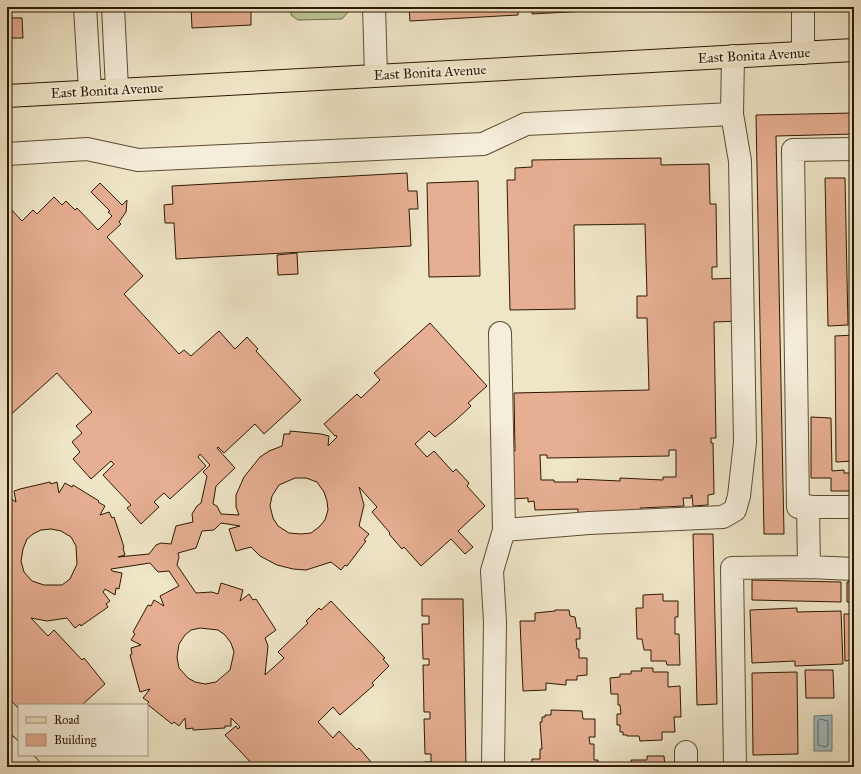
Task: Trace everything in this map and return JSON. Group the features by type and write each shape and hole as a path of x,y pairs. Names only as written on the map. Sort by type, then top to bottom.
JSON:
{"main road":[{"name":"East Bonita Avenue","path":"7,96 854,50"}],"lane":[{"path":"85,7 90,91"},
{"path":"113,7 117,89"},
{"path":"374,7 376,75"},
{"path":"803,7 803,52"},
{"path":"504,530 589,523 723,517 735,510 739,496 745,442 740,161 732,114 733,56"},
{"path":"7,154 87,149 138,160 483,144 526,124 732,114"},
{"path":"854,149 793,150 798,507 854,506"},
{"path":"493,767 496,622 492,570 504,530 500,333"},
{"path":"808,506 809,567"},
{"path":"735,767 732,568 809,567 854,569"},
{"path":"7,746 28,767"}],"green space":[{"path":"291,7 350,7 350,10 342,19 298,20 291,15"}],"water":[{"path":"832,715 832,751 814,751 814,716"}],"building":[{"path":"191,7 251,7 251,25 192,28"},
{"path":"409,7 518,7 518,15 410,21"},
{"path":"532,7 639,7 639,8 532,14"},
{"path":"7,18 22,18 23,38 7,38"},
{"path":"854,113 854,134 776,136 784,534 764,534 756,115"},
{"path":"661,158 661,165 709,164 710,204 716,204 717,267 712,267 712,279 738,278 739,321 714,322 716,438 711,438 711,443 713,443 714,494 708,495 708,505 693,506 691,495 691,498 683,498 684,506 640,508 641,512 578,513 578,509 535,510 534,501 528,502 528,498 511,499 510,451 515,451 514,393 649,390 647,318 637,318 637,296 647,296 645,224 574,225 575,309 510,310 507,180 515,180 515,168 532,167 532,160","holes":["669,450 676,450 676,477 663,477 663,480 620,478 620,481 577,479 578,482 554,482 554,480 541,480 540,455 547,455 547,458 669,456"]},
{"path":"407,173 408,191 417,191 418,209 409,209 411,246 176,259 174,223 165,223 164,205 173,204 172,186"},
{"path":"825,178 845,178 848,325 828,326"},
{"path":"478,181 480,276 429,277 427,183"},
{"path":"100,183 122,205 127,200 126,212 119,222 121,224 107,237 143,276 124,294 179,354 184,350 191,356 219,331 235,349 247,337 258,349 256,351 301,400 264,434 255,424 224,453 218,447 217,448 235,468 216,486 213,504 217,506 221,514 239,515 236,507 236,495 244,477 260,457 269,451 282,446 284,434 290,434 290,431 329,436 328,446 337,437 324,424 357,394 361,398 380,380 374,373 430,323 487,386 468,403 471,406 435,437 429,431 415,444 427,457 434,451 453,472 456,469 469,483 467,486 485,506 458,531 473,547 465,554 451,539 421,566 404,547 402,549 389,534 390,533 372,512 377,507 359,487 364,505 359,526 369,534 364,540 366,541 347,566 345,565 341,570 331,562 306,570 293,569 277,565 260,556 251,547 236,551 229,529 240,526 221,523 214,530 202,531 196,548 178,553 179,557 177,565 196,593 212,592 218,594 221,583 243,590 240,601 249,594 253,600 256,599 276,630 265,638 268,646 265,675 284,658 278,652 308,623 306,621 319,608 321,610 331,601 385,658 383,659 389,666 372,683 374,685 340,715 333,707 318,722 333,738 339,731 357,750 359,748 374,767 255,767 225,735 236,726 238,729 240,727 231,718 231,726 225,726 225,728 186,729 185,718 179,726 174,722 172,724 147,704 149,702 143,698 150,689 140,692 130,655 132,654 131,648 141,645 131,640 135,634 133,632 148,605 151,606 154,600 164,606 160,596 179,586 169,571 158,572 150,563 111,569 112,571 122,573 119,589 116,588 115,595 105,589 103,592 110,601 106,604 108,607 81,626 80,624 75,628 67,618 47,621 31,618 48,636 54,630 82,660 84,658 105,684 83,704 18,704 18,708 7,696 7,496 16,502 14,491 20,489 50,482 51,484 57,482 59,493 65,483 72,487 73,485 105,506 100,515 109,512 112,518 114,517 124,547 125,555 118,557 149,554 156,545 161,543 171,544 176,526 193,522 192,514 201,503 207,476 203,472 210,465 200,454 198,457 206,466 170,499 164,493 154,502 159,507 141,524 127,508 131,505 103,475 114,464 111,461 91,479 73,459 80,452 72,442 82,433 76,426 92,412 57,373 7,418 7,205 22,221 33,210 37,214 54,197 62,205 66,201 75,210 77,208 98,230 112,216 108,212 110,211 91,192","holes":["295,478 306,478 317,482 324,492 328,510 325,520 311,533 289,533 278,526 273,518 270,506 272,496 279,485","51,529 61,531 71,537 76,546 77,564 70,579 62,585 44,585 32,581 24,572 21,561 23,549 27,539 41,530","200,628 218,630 225,635 231,643 234,652 230,670 216,682 205,684 195,682 188,678 179,668 177,657 179,644 185,635 191,630"]},
{"path":"297,253 298,274 278,275 277,255"},
{"path":"854,335 854,461 836,462 835,336"},
{"path":"811,417 831,418 832,471 844,470 844,473 854,473 854,491 831,491 831,478 811,478"},
{"path":"693,534 713,534 717,704 697,705"},
{"path":"752,580 841,582 841,602 752,600"},
{"path":"847,582 854,582 854,602 847,602"},
{"path":"663,594 663,601 678,601 678,617 675,617 675,634 679,634 680,665 667,665 666,661 651,661 651,650 644,650 642,639 637,639 636,608 643,608 643,595"},
{"path":"422,599 463,599 466,767 425,767 425,762 431,762 431,754 425,754 424,719 430,719 430,712 424,712 423,665 429,665 429,659 423,659 422,624 429,624 429,616 422,616"},
{"path":"797,608 797,612 841,611 843,664 795,666 795,661 752,663 750,610"},
{"path":"555,610 569,610 570,616 575,617 577,628 580,628 580,639 576,639 577,649 579,649 579,658 587,658 587,675 577,676 577,680 566,680 566,685 546,683 546,690 523,691 520,621 535,621 535,613"},
{"path":"844,614 854,614 854,699 853,660 845,661"},
{"path":"641,668 653,668 653,672 668,672 668,687 680,686 681,717 674,717 675,732 662,732 662,740 640,741 639,736 623,735 623,732 620,732 620,725 617,725 617,714 621,714 620,705 618,705 618,694 611,694 610,678 620,677 620,674 631,674 631,671 642,671"},
{"path":"805,670 833,670 834,698 806,698"},
{"path":"797,672 798,754 753,755 752,673"},
{"path":"551,710 582,711 583,719 595,719 595,737 589,737 590,744 594,744 594,760 598,760 598,767 532,767 532,759 540,759 540,749 542,749 540,722 542,722 542,717 545,717 545,715 551,715"},
{"path":"647,756 664,756 665,767 625,767 632,766 631,760 647,760"},
{"path":"7,761 13,767 7,767"},
{"path":"818,766 818,767 774,767"}]}
